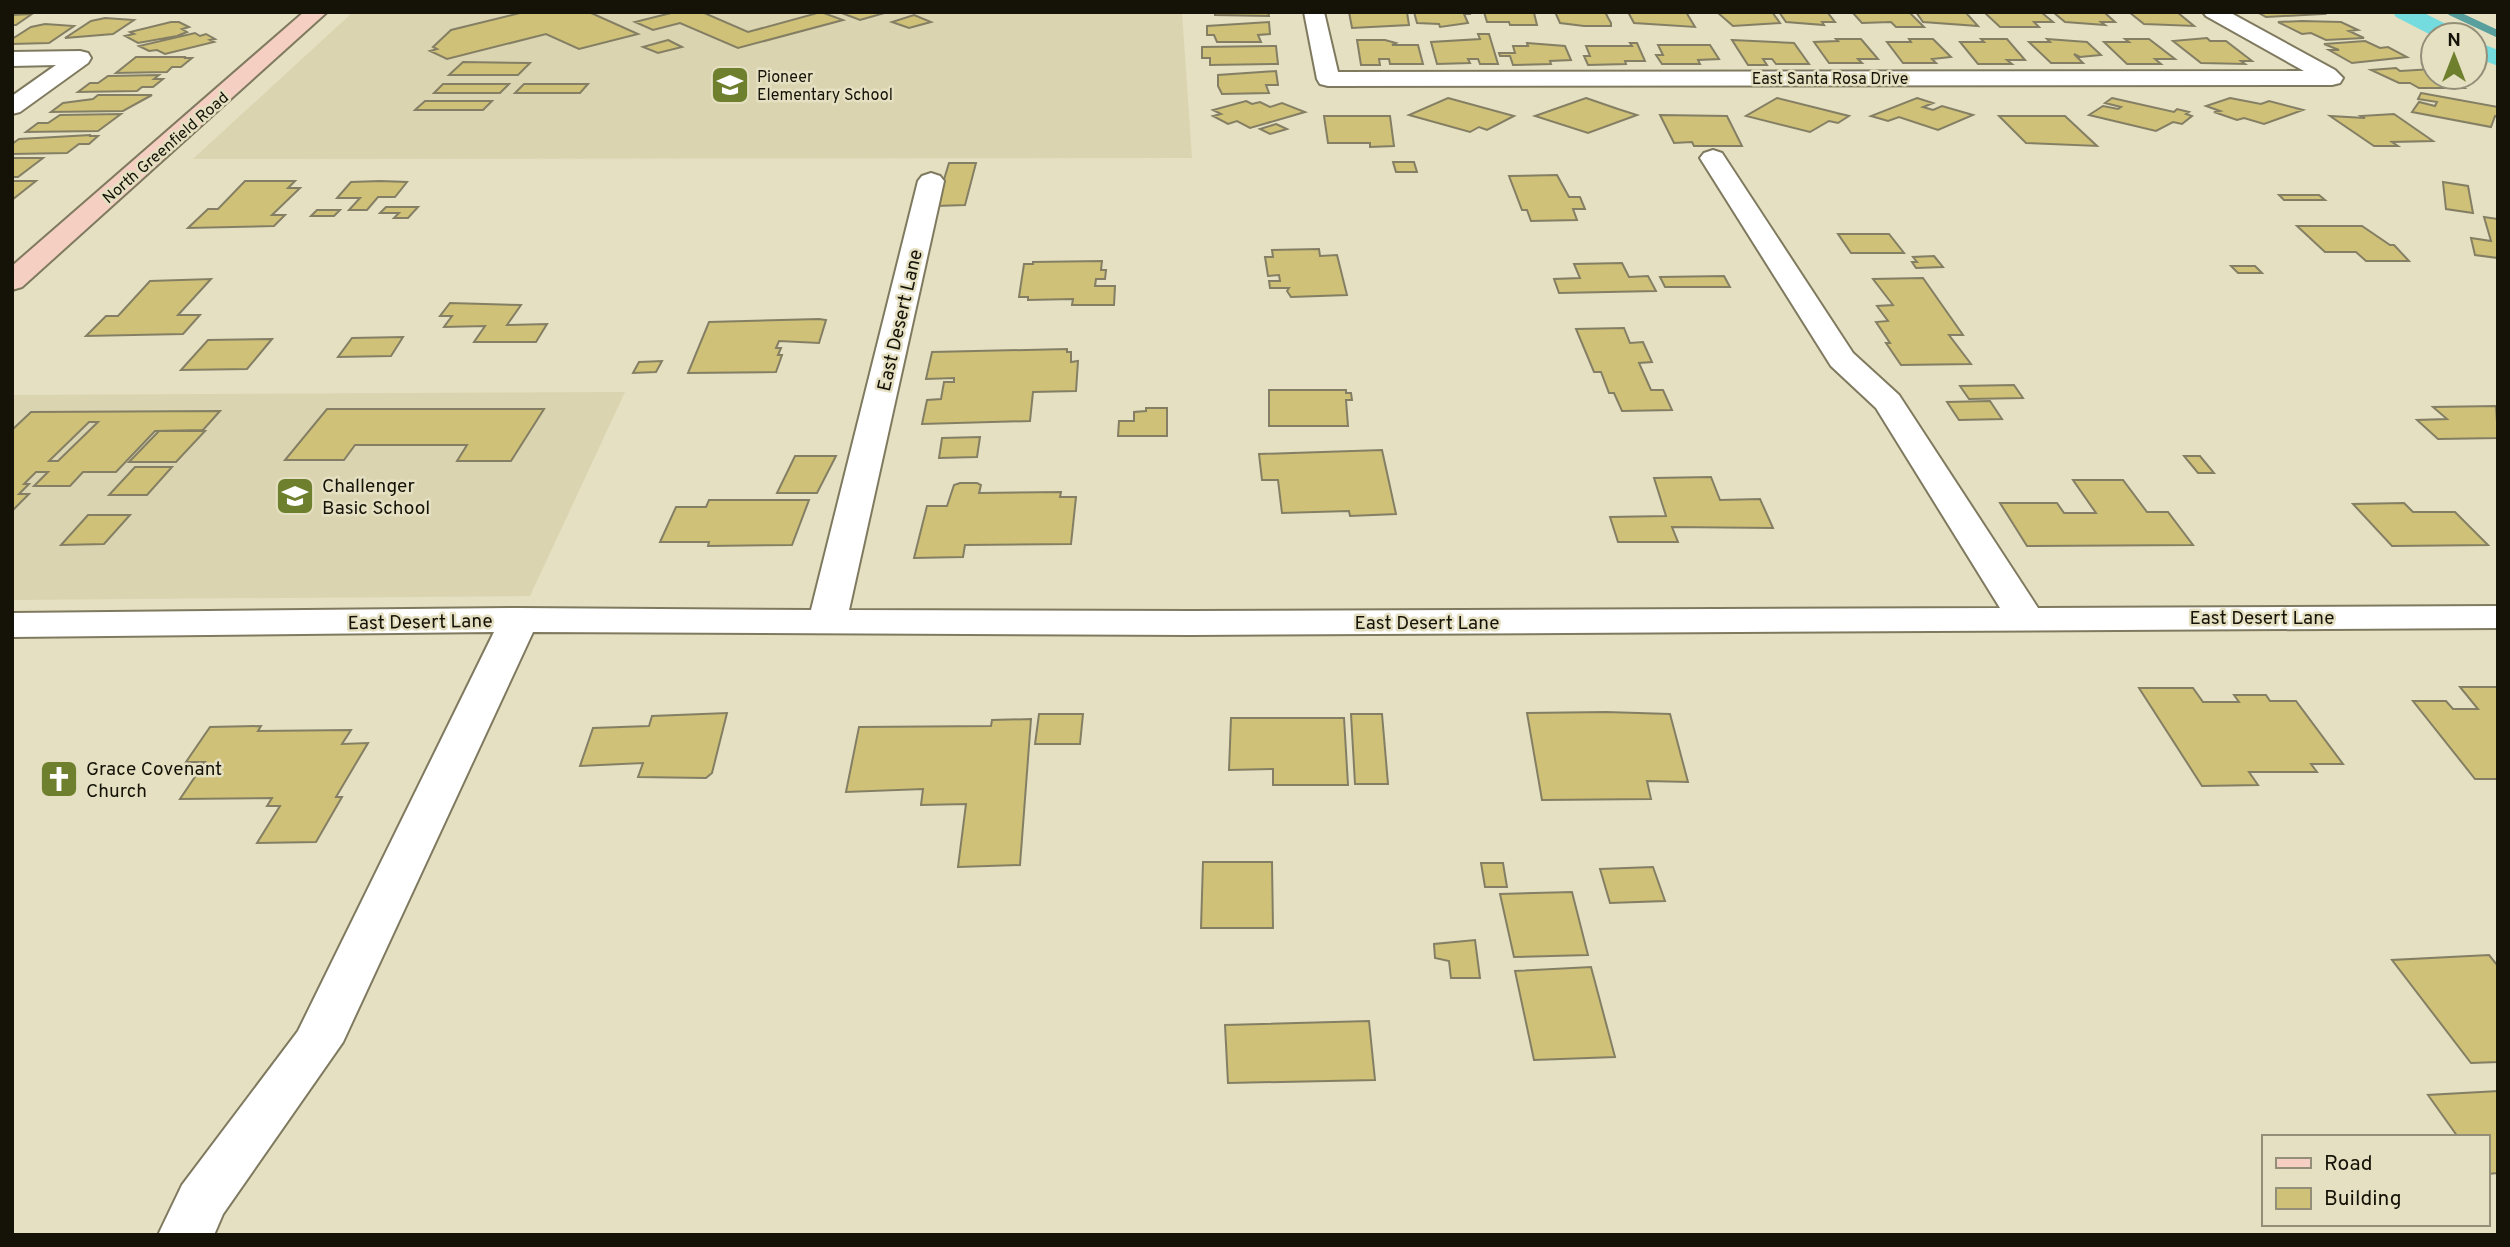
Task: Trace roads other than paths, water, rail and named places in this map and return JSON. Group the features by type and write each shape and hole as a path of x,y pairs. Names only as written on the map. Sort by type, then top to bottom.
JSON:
{"main road":[{"name":"North Greenfield Road","path":"12,281 317,12"}],"street":[{"name":"East Santa Rosa Drive","path":"1314,12 1328,79 1677,87 1996,78 2332,78 2213,12"},
{"path":"12,59 80,58 12,107"},
{"path":"1996,78 2014,95"},
{"path":"1713,158 1842,359 1888,402 2026,618"},
{"name":"East Desert Lane","path":"827,621 932,181"},
{"name":"East Desert Lane","path":"12,625 519,621 1205,623 2498,617"},
{"path":"186,1235 201,1201 318,1042 519,621"}],"waterway":[{"path":"2404,12 2422,21"},
{"path":"2451,12 2498,34"},
{"path":"2489,55 2498,59"}],"place":[{"name":"Pioneer Elementary School","path":"730,85"},
{"name":"Challenger Basic School","path":"295,496"},
{"name":"Grace Covenant Church","path":"59,779"}]}
